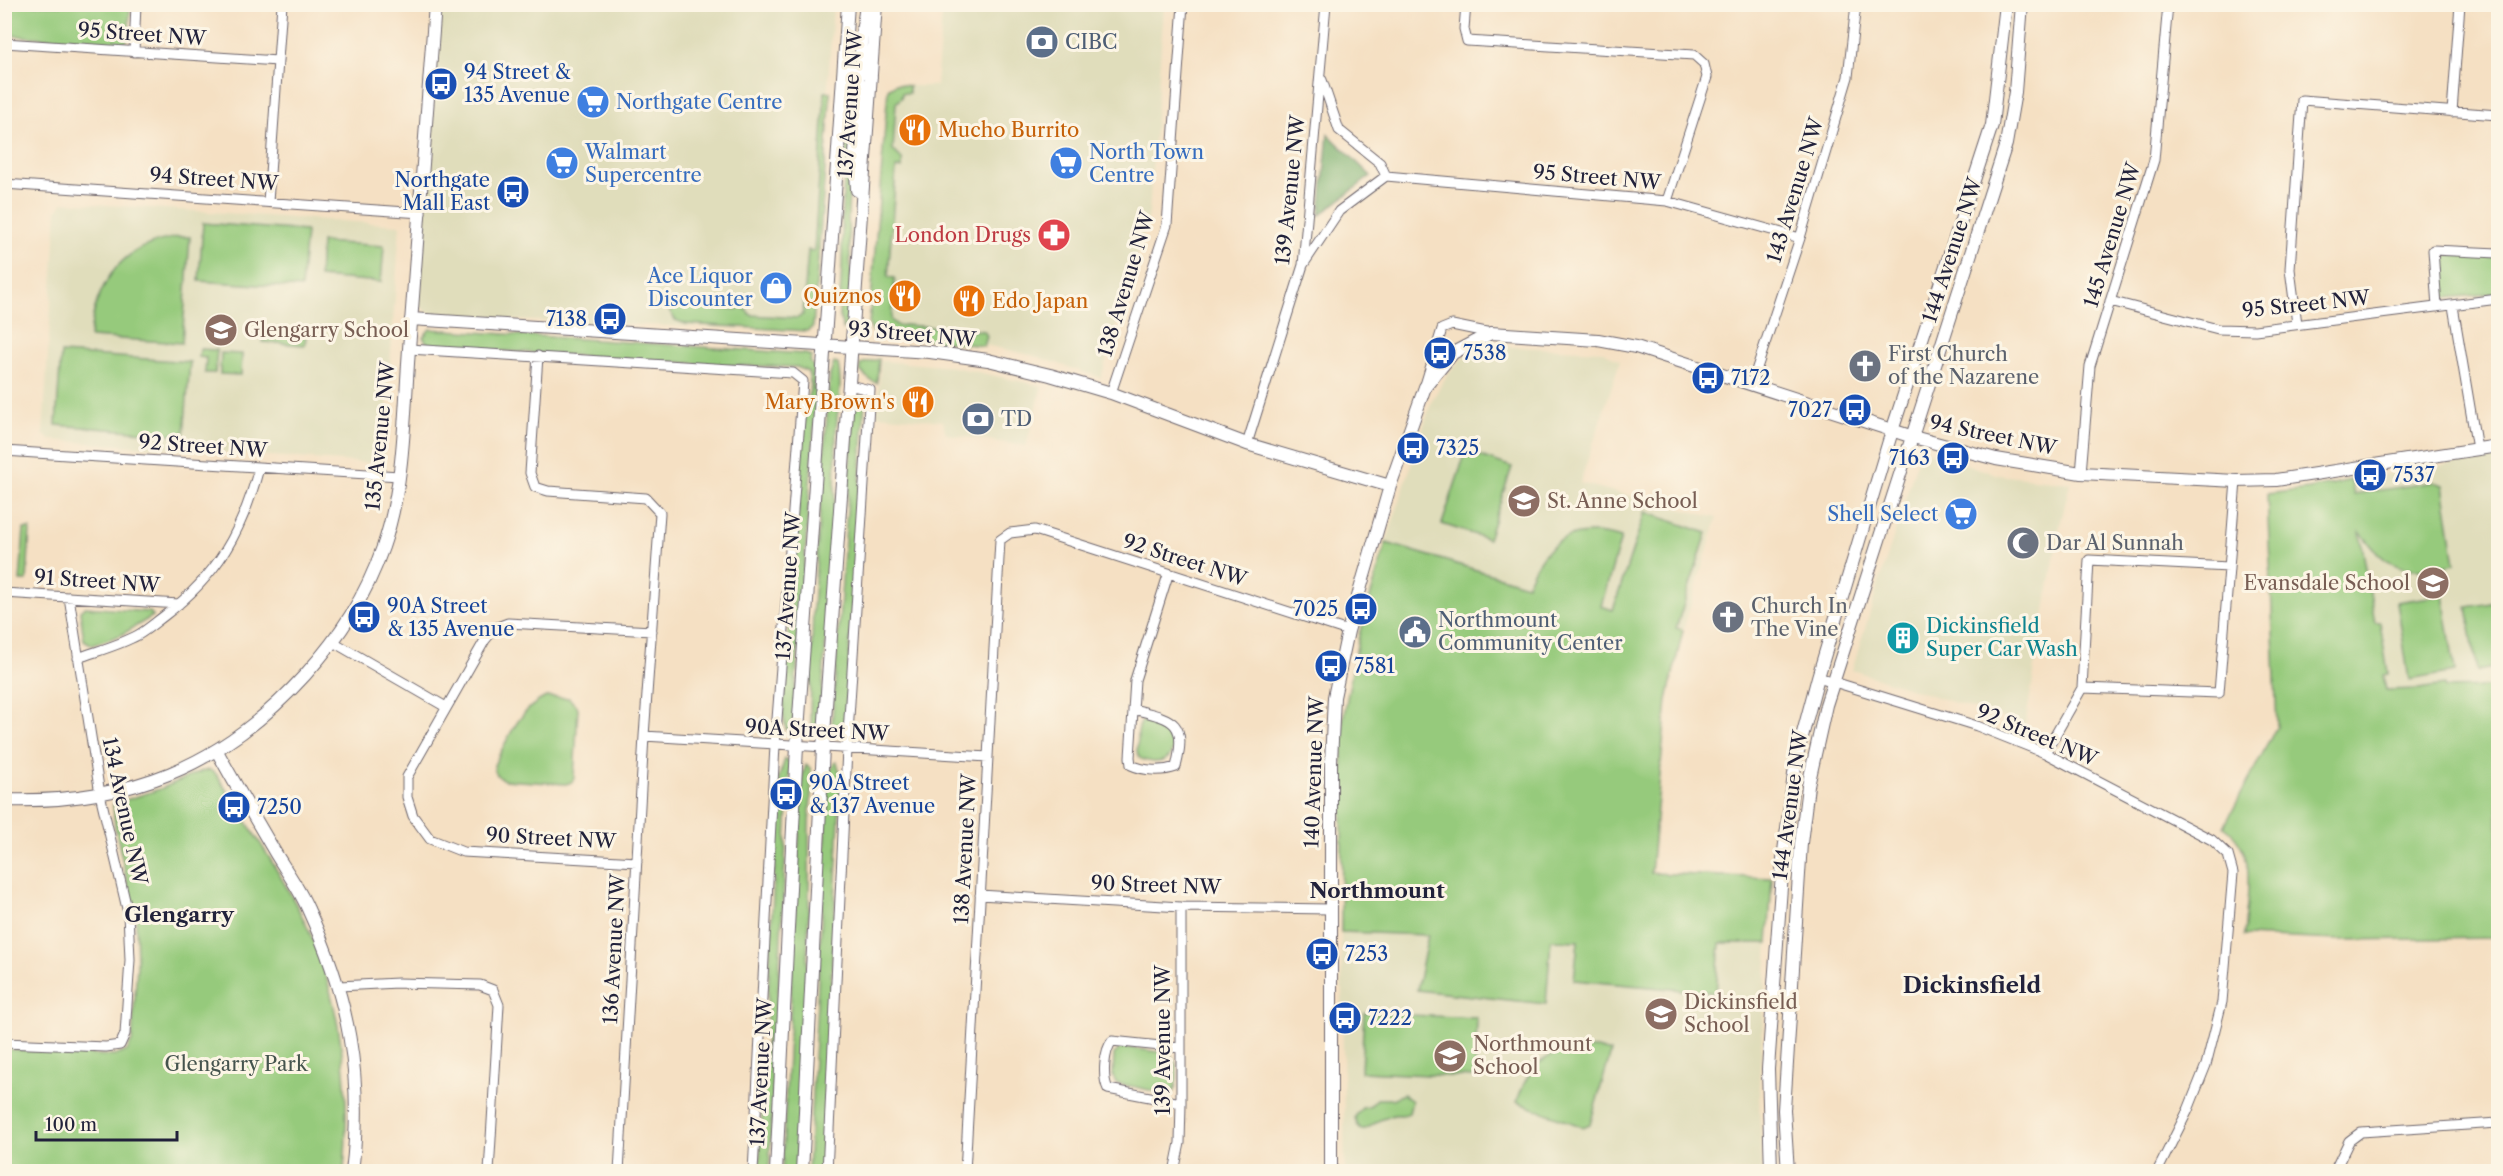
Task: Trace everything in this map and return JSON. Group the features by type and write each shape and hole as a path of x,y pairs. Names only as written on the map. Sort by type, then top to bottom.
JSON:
{"street":[{"path":"134,52 136,4"},
{"path":"268,202 282,4"},
{"name":"135 Avenue NW","path":"217,751 254,726 278,705 335,643 357,607 376,565 393,509 399,476 421,213 435,4"},
{"name":"137 Avenue NW","path":"776,1172 797,746 848,4"},
{"path":"866,4 861,61 864,70 871,77"},
{"name":"137 Avenue NW","path":"802,1172 823,748 876,4"},
{"name":"138 Avenue NW","path":"1111,393 1167,225 1183,4"},
{"name":"139 Avenue NW","path":"1247,444 1303,265 1326,4"},
{"path":"1466,4 1464,28 1467,41 1694,55 1704,64 1707,77 1667,201"},
{"name":"143 Avenue NW","path":"1752,383 1800,238 1848,77 1856,4"},
{"name":"144 Avenue NW","path":"1771,1172 1768,1069 1783,859 1796,759 1818,677 1892,431 1992,125 2006,4"},
{"name":"144 Avenue NW","path":"1788,1172 1784,1110 1801,843 1816,746 1833,682 2006,144 2015,92 2022,4"},
{"name":"145 Avenue NW","path":"2081,473 2090,366 2154,160 2168,4"},
{"path":"2452,112 2460,4"},
{"name":"95 Street NW","path":"4,43 278,61"},
{"path":"844,62 854,67 860,85 855,154 860,248"},
{"path":"1303,265 1339,211 1386,176 1380,163 1338,130 1321,76"},
{"path":"2297,324 2290,269 2302,100 2499,114"},
{"name":"95 Street NW","path":"1386,176 1667,201 1800,238"},
{"name":"94 Street NW","path":"4,184 421,213"},
{"path":"2437,307 2433,250 2499,253"},
{"name":"95 Street NW","path":"2110,301 2218,329 2255,330 2499,299"},
{"path":"2452,306 2477,449"},
{"name":"93 Street NW","path":"411,319 930,352 988,360 1111,393 1247,444 1390,486"},
{"name":"94 Street NW","path":"1425,387 1442,329 1452,325 1491,333 1598,339 1636,347 1913,437 1998,459 2081,473 2236,481 2276,480 2499,446"},
{"path":"1425,387 1453,353 1491,333"},
{"path":"409,349 538,356"},
{"name":"137 Avenue NW","path":"538,356 793,373 802,381 775,745 753,1172"},
{"name":"136 Avenue NW","path":"538,356 530,472 535,487 548,491 646,498 660,513 644,736 619,1172"},
{"path":"827,1172 847,749 870,390 849,385"},
{"name":"140 Avenue NW","path":"1330,1172 1331,762 1334,697 1348,631 1390,486 1425,387"},
{"name":"92 Street NW","path":"4,451 399,476"},
{"path":"179,604 205,580 234,538 249,506 259,468"},
{"path":"2082,688 2219,693 2236,481"},
{"name":"92 Street NW","path":"1010,533 1035,531 1348,631"},
{"name":"138 Avenue NW","path":"965,1172 1000,540 1010,533"},
{"path":"2045,753 2082,688 2089,560 2229,567"},
{"path":"1133,710 1167,718 1175,723 1179,734 1176,767 1167,770 1139,769 1131,765 1130,758 1133,710 1135,680 1168,574"},
{"name":"91 Street NW","path":"4,593 179,604"},
{"name":"134 Avenue NW","path":"4,1043 106,1047 120,1045 125,1034 130,930 100,794 69,597"},
{"name":"91 Street NW","path":"78,658 138,635 179,604"},
{"name":"90 Street NW","path":"637,862 462,852 430,839 413,816 407,797 407,777 484,640 495,628 508,622 652,631"},
{"path":"335,643 446,707"},
{"name":"92 Street NW","path":"1818,677 1977,726 2045,753 2212,840 2228,855 2233,873 2225,976 2217,1025 2197,1088 2157,1172"},
{"name":"90A Street NW","path":"644,736 988,757"},
{"path":"4,800 65,799 100,794 165,775 217,751 308,908 339,986 355,1077 356,1123 352,1172"},
{"name":"90 Street NW","path":"980,895 1181,907 1330,909"},
{"name":"139 Avenue NW","path":"1174,1172 1180,1143 1181,907"},
{"path":"339,986 398,983 480,985 493,990 499,1005 489,1172"},
{"path":"1180,1048 1112,1041 1108,1046 1104,1082 1108,1089 1181,1103"},
{"path":"2334,1172 2353,1137 2361,1132 2499,1123"}],"shaded area":[{"path":"439,5 833,5 813,327 807,331 433,317 417,304"},
{"path":"943,5 1164,5 1149,213 1101,378 1035,356 971,342 884,335 894,86 936,86"},
{"name":"Glengarry School","path":"63,202 400,225 383,464 50,440 43,434 57,210"},
{"name":"St. Anne School","path":"1493,346 1602,351 1620,361 1580,483 1717,518 1683,630 1386,543 1432,400 1446,377 1461,359"},
{"path":"881,361 954,367 1042,386 1026,446 946,434 943,421 877,415"},
{"path":"1929,452 1998,475 2070,483 2059,530 2025,725 1852,670 1919,455"},
{"name":"Evansdale School","path":"2498,457 2498,687 2386,690 2351,480"},
{"path":"1341,932 1558,940 1768,943 1759,1085 1761,1171 1345,1171"}],"green space":[{"path":"4,5 130,5 129,36 126,42 119,44 5,35"},
{"path":"896,84 909,86 909,93 902,93 896,103 893,150 902,159 902,168 896,168 888,277 895,278 891,320 898,326 984,331 987,336 984,346 881,335 872,331 869,325 888,89"},
{"path":"855,89 857,91 848,215 851,291 848,320 843,329 839,315 842,209 849,107"},
{"path":"825,92 830,92 830,101 813,327 807,331 686,324 675,320 666,305 738,309 742,305 751,315 798,318 803,314 808,250 814,251"},
{"path":"1328,134 1371,176 1320,215"},
{"path":"203,223 306,231 301,288 199,281"},
{"path":"178,237 190,237 182,343 90,337 100,294 115,269 137,250"},
{"path":"321,242 384,246 381,282 319,277"},
{"path":"2450,254 2498,258 2498,293 2446,298 2440,266 2442,258"},
{"path":"430,329 806,354 812,357 810,361 814,368 814,389 817,389 793,720 790,729 786,730 783,713 805,407 811,386 808,372 797,367 719,365 429,346 423,337"},
{"path":"264,332 306,335 305,345 263,342"},
{"path":"200,349 217,350 215,373 205,373 206,358 199,357"},
{"path":"61,353 190,362 184,435 56,425"},
{"path":"221,353 242,354 241,375 220,374"},
{"path":"879,359 877,383 861,372 860,364"},
{"path":"834,363 838,364 840,381 833,540 820,719 817,728 813,730 810,716 813,607 830,375"},
{"path":"860,395 865,400 845,721 840,736 833,730 832,724 854,410 856,400"},
{"path":"1466,451 1512,467 1488,539 1442,524"},
{"path":"2351,480 2354,494 2434,482 2443,485 2455,564 2425,569 2395,565 2378,553 2360,532 2375,623 2380,623 2388,674 2383,675 2386,690 2420,689 2444,685 2445,688 2498,687 2498,938 2338,940 2244,936 2248,892 2247,862 2243,849 2224,827 2277,726 2267,494 2309,489"},
{"path":"1645,512 1707,533 1676,628 1683,630 1667,700 1651,873 1772,878 1768,943 1720,943 1716,993 1574,980 1578,941 1551,940 1546,1004 1417,990 1428,935 1341,932 1343,720 1359,635 1386,543 1527,585 1542,557 1563,539 1589,533 1621,538 1601,606 1613,610"},
{"path":"24,529 30,529 27,581 20,581"},
{"path":"2443,595 2455,672 2409,680 2397,602"},
{"path":"2498,602 2498,667 2477,671 2467,607"},
{"path":"85,607 150,612 153,616 121,635 92,645 84,640 80,611"},
{"path":"546,697 569,698 578,708 572,782 566,784 502,779 495,772 494,765 509,735 528,709"},
{"path":"1150,719 1170,729 1172,735 1172,752 1166,760 1160,762 1144,760 1137,754 1138,730 1142,721"},
{"path":"785,759 790,765 769,1171 759,1171 779,777"},
{"path":"837,762 841,777 822,1171 808,1171 829,776 834,763"},
{"path":"806,765 810,768 811,785 809,920 796,1171 782,1172 802,778"},
{"name":"Glengarry Park","path":"210,770 216,774 283,881 303,918 327,979 341,1042 344,1074 346,1138 344,1171 5,1171 5,1049 114,1056 127,1051 132,1041 137,965 136,922 115,827 113,804"},
{"path":"1364,1013 1477,1018 1475,1077 1361,1072"},
{"path":"1122,1047 1168,1053 1172,1056 1177,1071 1173,1092 1168,1094 1116,1083 1113,1076 1114,1054"},
{"path":"1597,1048 1611,1052 1590,1124 1583,1127 1517,1102 1526,1080 1538,1064 1565,1050"},
{"path":"1403,1094 1412,1101 1409,1113 1393,1115 1365,1129 1359,1127 1355,1117 1362,1108 1369,1107 1377,1099 1392,1099"}],"place":[{"name":"CIBC","path":"1042,42"},
{"name":"94 Street & 135 Avenue","path":"441,84"},
{"name":"Northgate Centre","path":"593,102"},
{"name":"Mucho Burrito","path":"915,130"},
{"name":"Walmart Supercentre","path":"562,163"},
{"name":"North Town Centre","path":"1066,163"},
{"name":"Northgate Mall East","path":"513,192"},
{"name":"London Drugs","path":"1054,235"},
{"name":"Ace Liquor Discounter","path":"776,288"},
{"name":"Quiznos","path":"905,296"},
{"name":"Edo Japan","path":"969,301"},
{"name":"7138","path":"610,319"},
{"name":"Glengarry School","path":"221,330"},
{"name":"7538","path":"1440,353"},
{"name":"First Church of the Nazarene","path":"1865,366"},
{"name":"7172","path":"1708,378"},
{"name":"Mary Brown's","path":"918,402"},
{"name":"7027","path":"1855,410"},
{"name":"TD","path":"978,419"},
{"name":"7325","path":"1413,448"},
{"name":"7163","path":"1953,458"},
{"name":"7537","path":"2370,475"},
{"name":"St. Anne School","path":"1524,501"},
{"name":"Shell Select","path":"1961,514"},
{"name":"Dar Al Sunnah","path":"2023,543"},
{"name":"Evansdale School","path":"2433,583"},
{"name":"7025","path":"1361,609"},
{"name":"90A Street & 135 Avenue","path":"364,617"},
{"name":"Church In The Vine","path":"1728,617"},
{"name":"Northmount Community Center","path":"1415,632"},
{"name":"Dickinsfield Super Car Wash","path":"1903,638"},
{"name":"7581","path":"1331,666"},
{"name":"90A Street & 137 Avenue","path":"786,794"},
{"name":"7250","path":"234,807"},
{"name":"7253","path":"1322,954"},
{"name":"Dickinsfield School","path":"1661,1014"},
{"name":"7222","path":"1345,1018"},
{"name":"Northmount School","path":"1450,1056"}],"district":[{"name":"Northmount","path":"1377,890"},
{"name":"Glengarry","path":"179,914"},
{"name":"Dickinsfield","path":"1972,985"}]}
